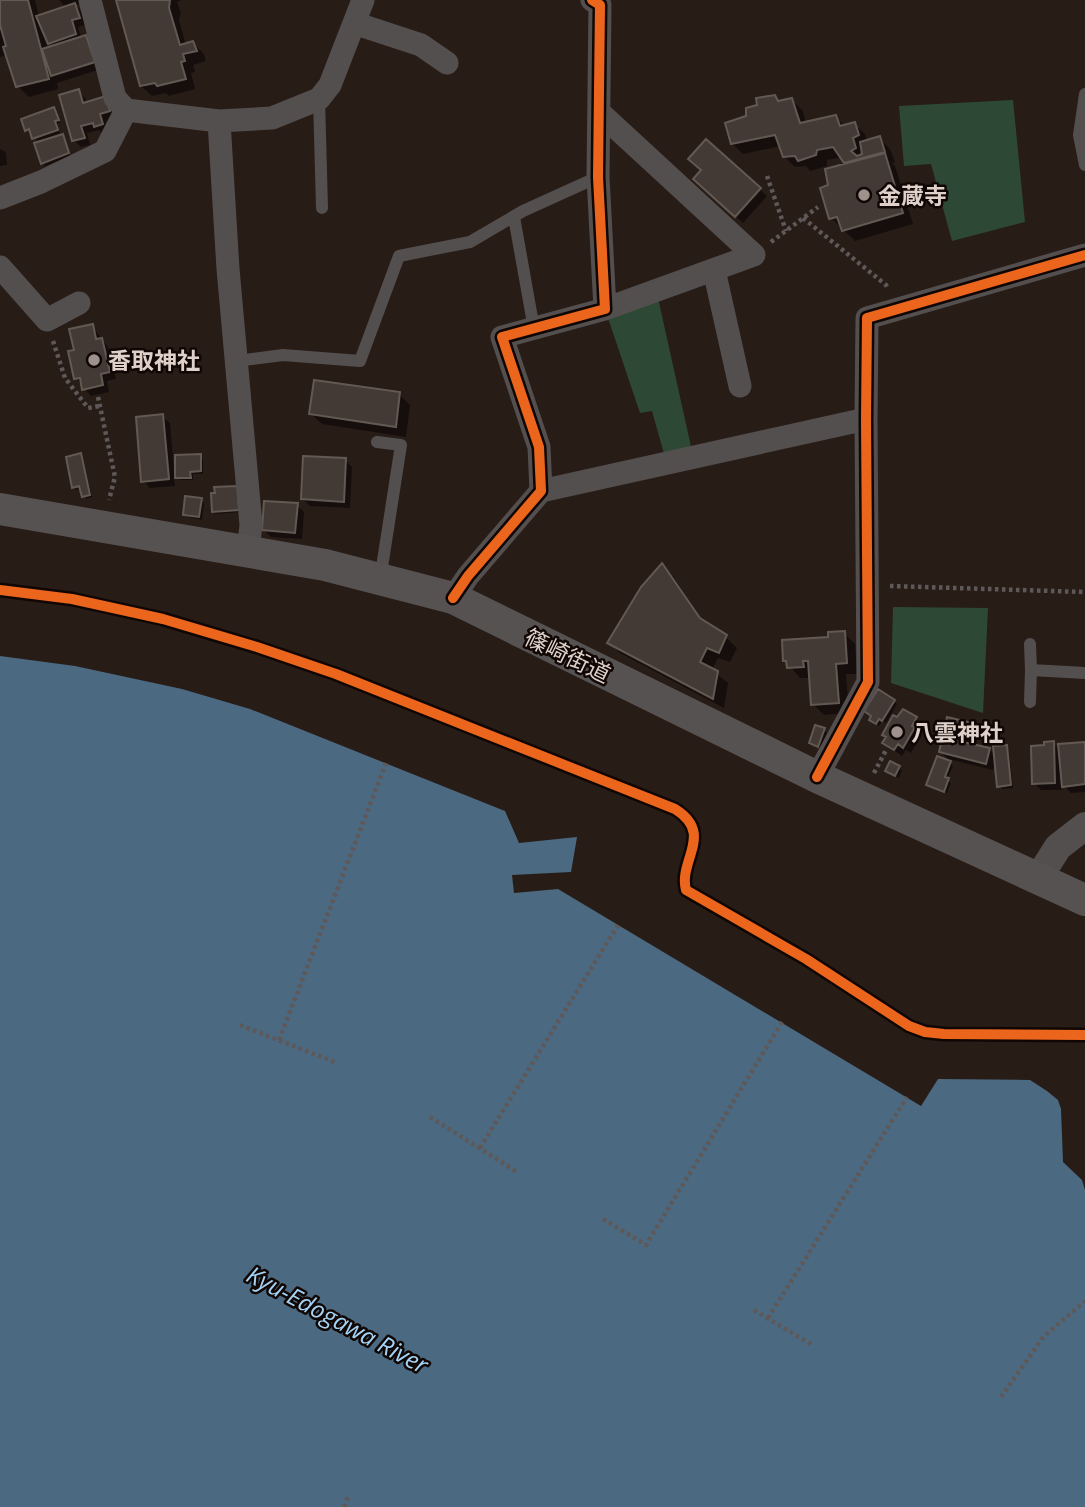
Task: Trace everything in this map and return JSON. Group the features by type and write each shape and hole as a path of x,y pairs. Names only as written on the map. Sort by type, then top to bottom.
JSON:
{"main road":[{"name":"篠崎街道","path":"0,509 326,565 453,598 817,777 1085,900"}],"street":[{"path":"90,0 115,98 126,110 219,121 272,118 319,99 330,85 363,0"},
{"path":"600,2 598,177 605,309"},
{"path":"354,23 421,45 447,63"},
{"path":"0,198 106,151 126,110"},
{"path":"541,491 539,447 502,337 605,309 754,255 599,112"},
{"path":"219,121 250,525 248,551"},
{"path":"817,777 868,682 867,318 1085,255"},
{"path":"0,267 47,320 79,303"},
{"path":"714,270 740,386"},
{"path":"453,598 468,576 541,491 866,419"},
{"path":"1039,877 1058,847 1085,826"}],"lane":[{"path":"1085,94 1079,135 1085,165"},
{"path":"319,99 322,208"},
{"path":"236,361 283,355 360,361 399,256 470,242 514,217 598,177"},
{"path":"514,217 534,329"},
{"path":"377,442 401,446 380,580"},
{"path":"1030,644 1030,702"},
{"path":"1031,670 1085,673"}],"path":[{"path":"767,176 786,231"},
{"path":"754,255 818,207"},
{"path":"803,218 886,285 893,311"},
{"path":"47,320 65,378 88,408 100,406"},
{"path":"98,397 116,477 106,511"},
{"path":"867,586 1085,592"},
{"path":"0,590 72,599 163,619 257,647 336,674 675,809 688,817 694,835 684,882 686,890 806,959 909,1026 925,1032 944,1034 1085,1035"},
{"path":"870,779 886,750"},
{"path":"279,1040 386,763"},
{"path":"480,1148 618,925"},
{"path":"603,1219 646,1245 782,1022"},
{"path":"240,1025 337,1063"},
{"path":"768,1318 907,1097"},
{"path":"430,1117 517,1172"},
{"path":"1001,1397 1044,1336 1085,1301"},
{"path":"754,1310 814,1346"},
{"path":"344,1507 349,1494"}],"green space":[{"path":"1013,100 1025,222 952,241 931,164 904,166 899,106"},
{"path":"658,298 692,451 665,457 652,411 640,413 607,315"},
{"path":"893,607 988,608 983,713 891,683"}],"water":[{"name":"Kyu-Edogawa River","path":"0,656 75,666 182,689 250,709 505,811 519,843 577,837 571,872 512,875 514,893 558,889 921,1106 938,1079 1030,1080 1047,1091 1058,1100 1061,1109 1063,1162 1082,1180 1085,1190 1085,1507 0,1507"}],"building":[{"path":"0,0 28,0 49,79 16,87 3,47 6,46 0,25"},
{"path":"116,0 170,0 169,8 180,45 193,41 197,51 183,54 185,61 181,62 186,79 157,86 155,83 140,86"},
{"path":"75,3 80,18 72,20 76,34 48,44 36,16"},
{"path":"86,35 95,62 51,76 42,49"},
{"path":"79,89 83,103 106,96 110,111 100,114 103,124 94,127 93,123 81,126 85,138 72,141 59,95"},
{"path":"775,95 778,101 792,98 800,123 836,115 840,126 855,122 859,135 853,138 856,148 851,151 857,156 862,154 860,142 880,136 885,152 844,163 833,147 817,150 816,155 798,161 795,156 783,157 775,135 731,144 725,123 746,116 746,108 757,105 756,98"},
{"path":"54,107 59,120 55,121 58,130 32,139 29,129 25,131 21,119"},
{"path":"63,134 69,153 41,164 34,143"},
{"path":"706,139 761,188 735,217 693,179 701,170 688,159"},
{"path":"885,153 903,213 842,231 837,217 829,219 820,188 828,185 825,169"},
{"path":"93,324 96,339 102,338 110,372 101,374 103,385 82,390 80,378 74,379 68,351 74,350 69,329"},
{"path":"314,380 400,392 396,427 309,414"},
{"path":"163,414 169,479 141,482 136,417"},
{"path":"81,453 90,495 82,497 79,486 72,488 66,457"},
{"path":"201,454 201,471 190,472 191,478 175,478 175,455"},
{"path":"303,456 346,458 344,502 301,499"},
{"path":"238,486 239,510 212,512 211,493 215,493 214,487"},
{"path":"185,496 202,498 199,517 183,515"},
{"path":"264,501 298,503 295,533 262,530"},
{"path":"662,563 700,618 727,635 719,653 707,648 700,662 718,671 713,699 607,643 641,587"},
{"path":"845,631 847,663 836,664 839,703 811,705 808,661 803,661 804,667 787,668 786,661 783,661 782,640 828,637 828,632"},
{"path":"878,689 895,700 882,721 879,719 876,724 869,720 871,716 864,711"},
{"path":"903,709 917,717 912,726 915,727 903,748 898,744 894,750 882,743 886,737 882,735 893,715 897,717"},
{"path":"947,717 968,722 963,742 990,748 986,764 939,752"},
{"path":"815,725 825,728 818,747 809,743"},
{"path":"1054,741 1055,783 1032,784 1031,746"},
{"path":"1085,742 1085,784 1062,787 1058,744"},
{"path":"1007,745 1011,785 997,787 993,746"},
{"path":"937,756 951,761 945,777 949,778 944,792 926,785"},
{"path":"890,761 900,766 895,776 885,771"}],"cycle path":[{"path":"453,598 468,576 541,491 539,447 502,337 605,309 598,177 600,5 592,0"},
{"path":"817,777 868,682 867,318 1085,255"},
{"path":"0,590 72,599 163,619 257,647 336,674 675,809 687,818 694,838 685,879 686,890 806,959 909,1026 925,1032 944,1034 1085,1035"}],"place":[{"name":"金蔵寺","path":"864,195"},
{"name":"香取神社","path":"94,360"},
{"name":"八雲神社","path":"897,732"}]}
